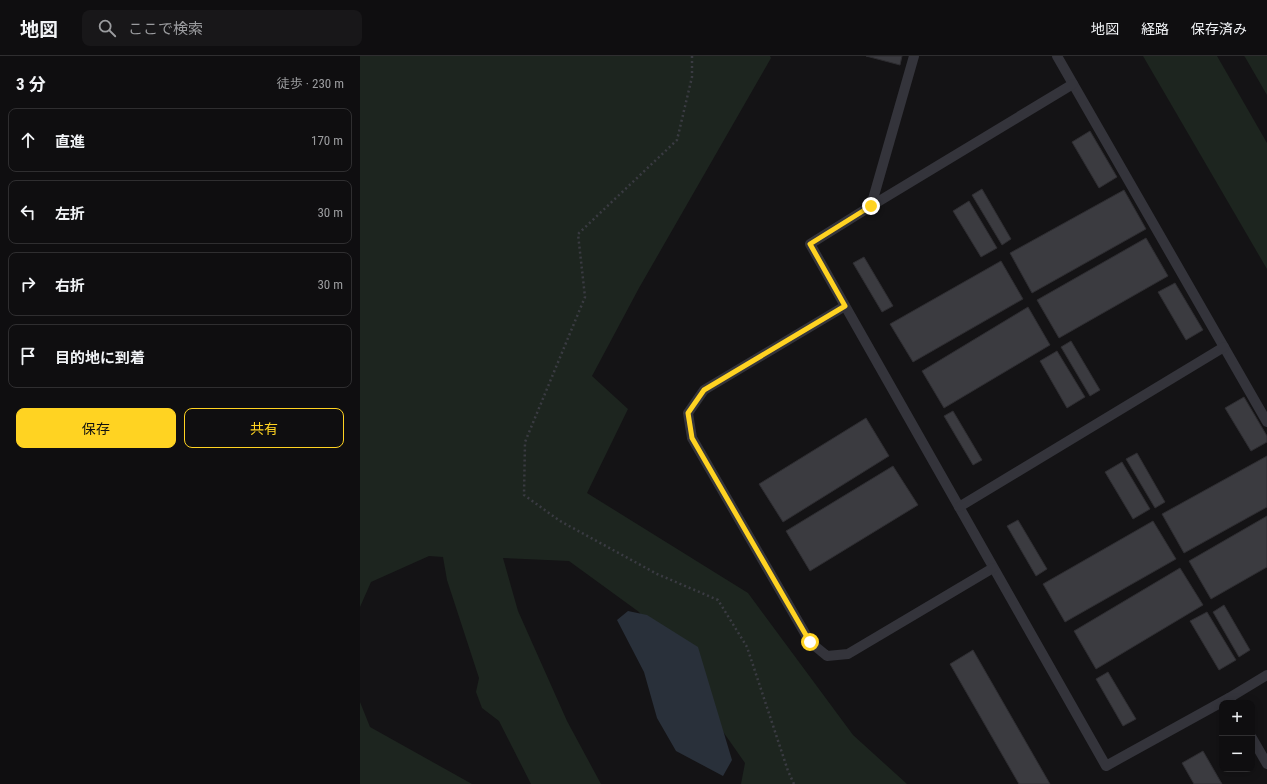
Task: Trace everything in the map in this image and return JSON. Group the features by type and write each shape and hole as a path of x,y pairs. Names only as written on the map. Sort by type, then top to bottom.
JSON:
{"lane":[{"path":"871,206 914,56"},
{"path":"1057,56 1267,422"},
{"path":"1073,84 810,244 1106,766 1219,706"},
{"path":"845,306 704,390 688,413 692,438 810,642 827,656 848,654 993,568"},
{"path":"959,507 1224,346"},
{"path":"1230,700 1267,675"},
{"path":"1255,743 1267,764"}],"path":[{"path":"692,56 692,77 677,140 578,234 584,297 525,442 524,495 560,521 657,574 718,600 747,648 788,771 794,784"}],"shaded area":[{"path":"360,56 770,56 771,58 639,288 592,376 628,409 587,493 748,593 853,735 907,784 741,784 745,763 639,612 569,561 503,558 518,611 567,721 601,784 531,784 499,721 482,708 476,692 479,678 447,580 443,557 429,556 371,582 360,607"},
{"path":"1143,56 1217,56 1267,143 1267,269"},
{"path":"1244,56 1267,56 1267,95 1245,57"},
{"path":"628,611 647,615 698,647 732,760 723,776 676,751 657,718 644,672 617,620"},
{"path":"360,702 370,727 472,784 360,784"}],"building":[{"path":"866,56 902,56 900,65"},
{"path":"1090,131 1117,177 1099,188 1072,142"},
{"path":"982,189 1011,239 1002,245 972,195"},
{"path":"1124,190 1146,229 1032,293 1010,253"},
{"path":"969,201 997,248 981,257 953,211"},
{"path":"1146,238 1168,276 1059,338 1037,300"},
{"path":"864,257 893,306 882,312 853,263"},
{"path":"1001,261 1023,299 913,362 890,324"},
{"path":"1175,283 1203,330 1186,340 1158,292"},
{"path":"1028,307 1050,345 944,408 922,371"},
{"path":"1071,341 1100,390 1090,396 1061,347"},
{"path":"1057,351 1085,397 1067,408 1040,361"},
{"path":"1244,397 1267,436 1267,442 1251,451 1225,408"},
{"path":"953,411 982,460 973,465 944,416"},
{"path":"866,418 889,456 783,522 759,484"},
{"path":"1137,453 1165,502 1155,508 1126,459"},
{"path":"1267,456 1267,507 1184,553 1162,514"},
{"path":"1122,462 1150,509 1133,519 1105,472"},
{"path":"893,466 918,505 810,571 786,531"},
{"path":"1267,516 1267,567 1211,599 1189,561"},
{"path":"1018,520 1047,569 1036,576 1007,526"},
{"path":"1153,521 1176,559 1065,622 1043,584"},
{"path":"1180,568 1203,605 1096,669 1074,631"},
{"path":"1224,605 1250,650 1239,657 1213,612"},
{"path":"1207,612 1236,660 1219,670 1190,621"},
{"path":"973,650 1050,784 1019,784 950,664"},
{"path":"1108,672 1136,719 1123,726 1096,679"},
{"path":"1203,751 1222,784 1194,784 1182,763"}],"route":[{"path":"810,642 692,438 688,413 704,390 845,306 810,244 871,206"}]}
